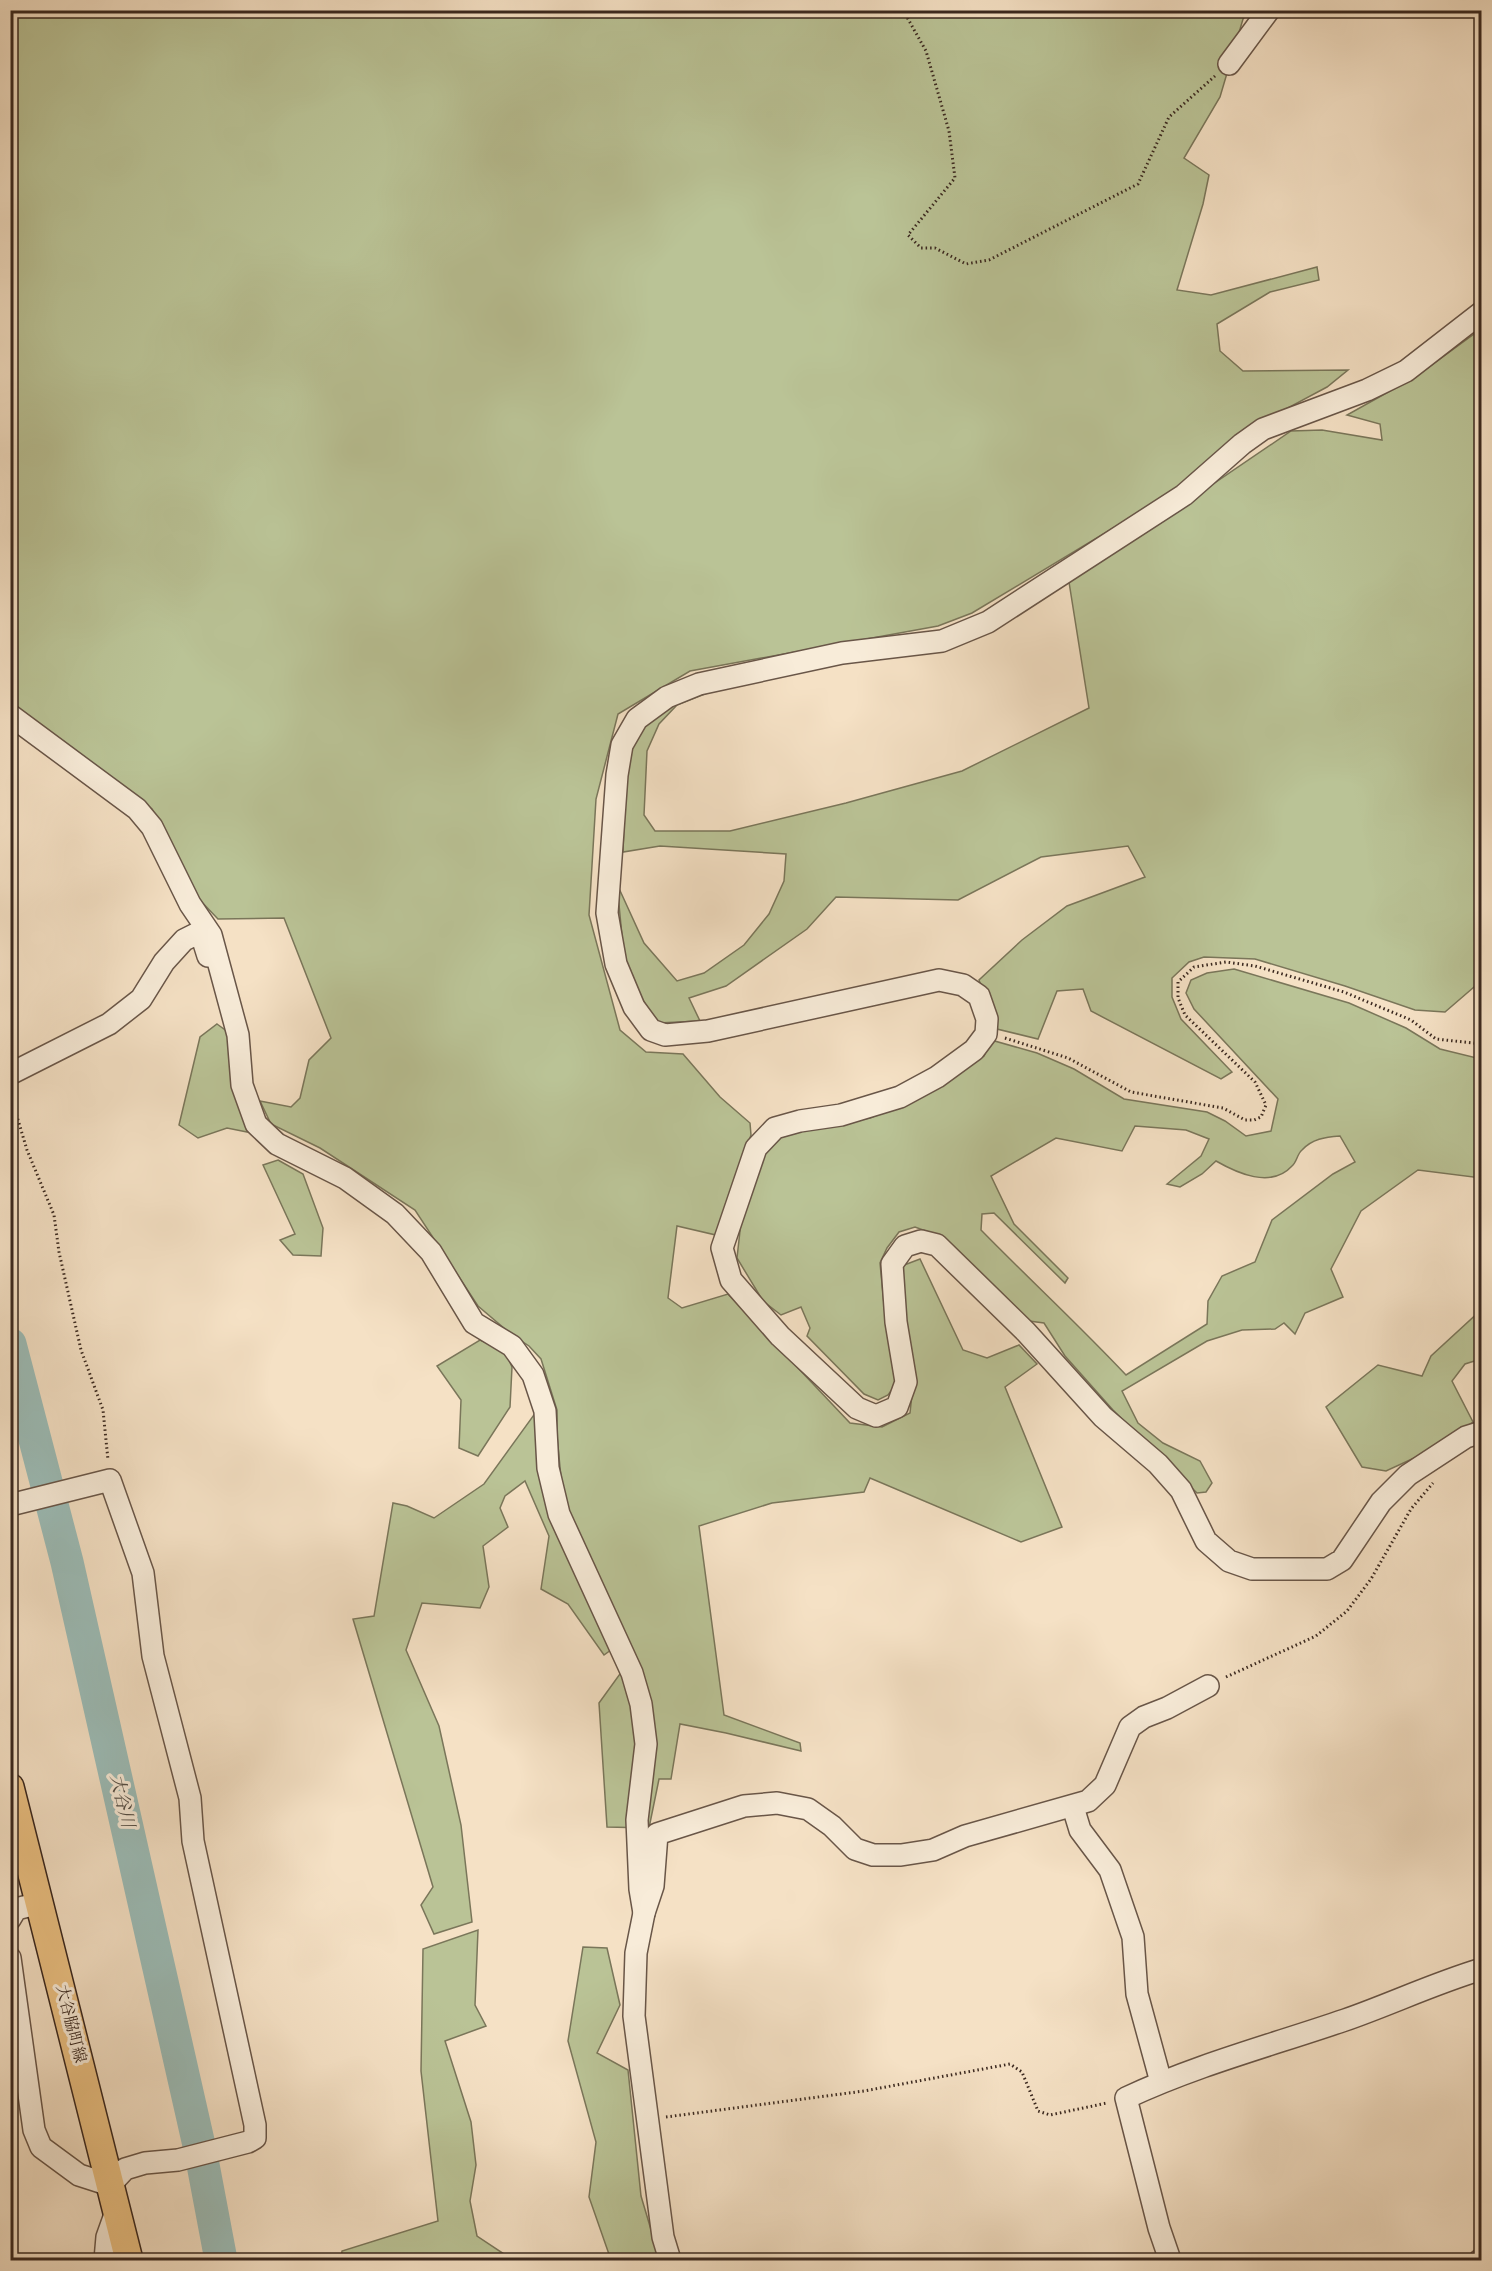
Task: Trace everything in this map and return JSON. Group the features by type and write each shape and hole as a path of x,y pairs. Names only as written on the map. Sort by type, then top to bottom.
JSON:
{"main road":[{"name":"大谷脇町線","path":"10,1787 129,2260"}],"street":[{"path":"1229,64 1269,10"},
{"path":"1482,312 1406,371 1367,390 1263,429 1242,444 1184,495 988,622 942,640 842,653 699,684 667,697 637,719 622,745 617,775 607,913 616,964 634,1007 651,1030 665,1035 708,1031 939,980 963,985 979,996 987,1019 986,1034 974,1050 937,1077 900,1097 841,1115 800,1121 774,1128 756,1148 722,1248 731,1280 780,1336 857,1408 876,1416 897,1407 906,1382 896,1322 892,1264 905,1246 921,1241 937,1245 1026,1332 1103,1417 1158,1464 1181,1490 1206,1541 1229,1561 1252,1569 1327,1569 1342,1560 1381,1502 1408,1475 1466,1437 1482,1432"},
{"path":"10,715 137,808 152,827 190,904 211,934 238,1035 242,1084 256,1124 277,1144 345,1178 395,1214 431,1252 474,1323 512,1346 533,1375 545,1411 548,1468 559,1514 632,1673 641,1704 646,1744 637,1820 640,1889 644,1913"},
{"path":"10,1074 109,1024 141,999 164,962 184,940 196,934 204,940 212,966 224,976"},
{"path":"10,1505 111,1480 143,1573 153,1656 190,1798 193,1841 255,2125 255,2138 248,2142 177,2160 145,2163 125,2169 114,2197 105,2260"},
{"path":"670,2260 663,2237 634,2016 636,1953 644,1913 653,1886 657,1834 744,1806 777,1803 808,1809 832,1826 855,1849 873,1855 901,1855 933,1850 965,1836 1088,1801 1105,1785 1130,1727 1144,1717 1167,1708 1208,1686"},
{"path":"1073,1807 1080,1830 1110,1870 1133,1937 1137,1994 1161,2082"},
{"path":"10,1919 16,1910 40,1903"},
{"path":"10,1958 34,2130 41,2146 79,2175 114,2197"},
{"path":"1170,2260 1159,2228 1126,2098 1161,2082 1347,2019 1447,1979 1482,1969"}],"path":[{"path":"903,10 926,51 949,131 955,178 908,235 921,248 935,248 966,264 989,260 1138,184 1169,117 1229,64"},
{"path":"986,1034 1018,1041 1068,1058 1131,1092 1223,1108 1245,1120 1261,1117 1266,1105 1255,1082 1185,1015 1178,998 1178,982 1194,967 1226,962 1255,966 1344,992 1411,1020 1436,1039 1482,1044"},
{"path":"10,1093 27,1150 54,1215 59,1252 81,1350 103,1410 111,1480"},
{"path":"1208,1686 1316,1636 1347,1611 1371,1579 1411,1509 1437,1479"},
{"path":"646,2120 864,2091 1010,2064 1022,2072 1038,2111 1050,2115 1126,2098"}],"green space":[{"path":"10,11 1249,11 1243,19 1220,97 1184,158 1209,175 1203,204 1177,290 1211,295 1317,267 1319,280 1270,292 1217,324 1220,351 1243,371 1348,370 1327,387 1256,425 1178,489 972,613 938,626 690,671 618,714 596,799 589,915 620,1030 646,1052 683,1054 720,1097 750,1123 751,1135 716,1235 677,1226 668,1298 682,1308 728,1294 850,1423 882,1427 910,1413 914,1375 899,1267 920,1259 963,1350 987,1358 1019,1345 1037,1364 1005,1387 1062,1527 1021,1542 870,1478 864,1492 772,1503 699,1526 724,1715 800,1743 801,1751 680,1724 671,1779 659,1779 649,1828 607,1827 599,1703 633,1656 563,1498 557,1410 541,1359 529,1346 478,1306 415,1210 320,1148 271,1124 260,1101 291,1107 300,1098 309,1060 331,1038 284,918 218,919 195,895 152,809 15,710 11,703"},
{"path":"1481,329 1481,981 1445,1012 1415,1010 1255,959 1204,957 1189,962 1172,978 1172,997 1181,1019 1232,1072 1221,1079 1091,1011 1083,989 1057,991 1038,1039 997,1029 979,980 1022,940 1067,906 1145,877 1128,846 1041,857 958,900 836,897 807,929 726,986 689,998 700,1021 658,1023 625,967 617,884 644,943 677,981 704,973 744,945 769,914 784,881 786,854 660,846 623,852 626,767 634,743 644,724 673,703 720,688 677,705 659,724 647,751 644,815 655,831 730,831 846,803 962,771 1089,708 1069,582 1291,431 1322,430 1382,440 1380,424 1347,415 1415,377"},
{"path":"1234,969 1349,1003 1406,1028 1440,1049 1481,1059 1481,1178 1418,1170 1361,1211 1331,1269 1343,1297 1305,1313 1295,1334 1284,1323 1275,1329 1242,1330 1207,1341 1122,1391 1138,1423 1163,1443 1200,1461 1212,1483 1206,1492 1197,1493 1113,1410 1065,1356 1044,1323 1029,1321 934,1234 915,1227 899,1232 887,1248 880,1263 886,1325 899,1380 888,1395 878,1400 864,1394 807,1336 810,1328 801,1307 781,1315 763,1301 737,1258 741,1222 765,1152 784,1135 812,1127 870,1118 908,1102 946,1082 984,1056 991,1040 1037,1053 1074,1069 1124,1099 1207,1112 1246,1136 1271,1131 1278,1099 1194,1009 1186,993 1191,980 1207,973","holes":["1135,1126 1186,1130 1209,1139 1201,1156 1167,1184 1180,1187 1202,1174 1216,1161 1254,1177 1274,1177 1284,1173 1292,1166 1300,1152 1310,1143 1334,1136 1340,1136 1355,1162 1333,1174 1272,1220 1255,1262 1222,1276 1208,1301 1207,1324 1126,1375 981,1230 982,1214 994,1213 1065,1283 1068,1278 1014,1224 991,1176 1056,1138 1122,1151"]},
{"path":"217,1024 232,1035 236,1090 247,1132 227,1128 198,1138 179,1125 200,1037"},
{"path":"278,1160 303,1174 323,1228 321,1256 293,1255 280,1240 295,1234 263,1165"},
{"path":"1481,1310 1481,1359 1465,1364 1452,1381 1473,1422 1436,1448 1386,1471 1362,1467 1326,1407 1378,1365 1422,1376 1431,1356"},
{"path":"480,1340 505,1351 512,1367 510,1407 478,1456 459,1448 461,1400 437,1366"},
{"path":"536,1412 615,1647 604,1655 568,1604 541,1589 549,1536 525,1481 505,1496 500,1508 508,1527 483,1546 489,1587 480,1608 422,1603 406,1650 439,1726 461,1825 472,1922 434,1934 421,1905 433,1887 353,1619 374,1616 393,1503 407,1506 434,1518 484,1484"},
{"path":"478,1930 475,2005 486,2026 445,2041 471,2122 476,2165 470,2201 477,2236 513,2260 341,2260 342,2251 438,2221 421,2071 423,1949"},
{"path":"583,1947 607,1948 620,2005 597,2053 628,2070 641,2196 660,2260 611,2260 589,2197 596,2142 568,2041"}],"waterway":[{"name":"大谷川","path":"10,1344 67,1562 201,2154 221,2260"}]}
